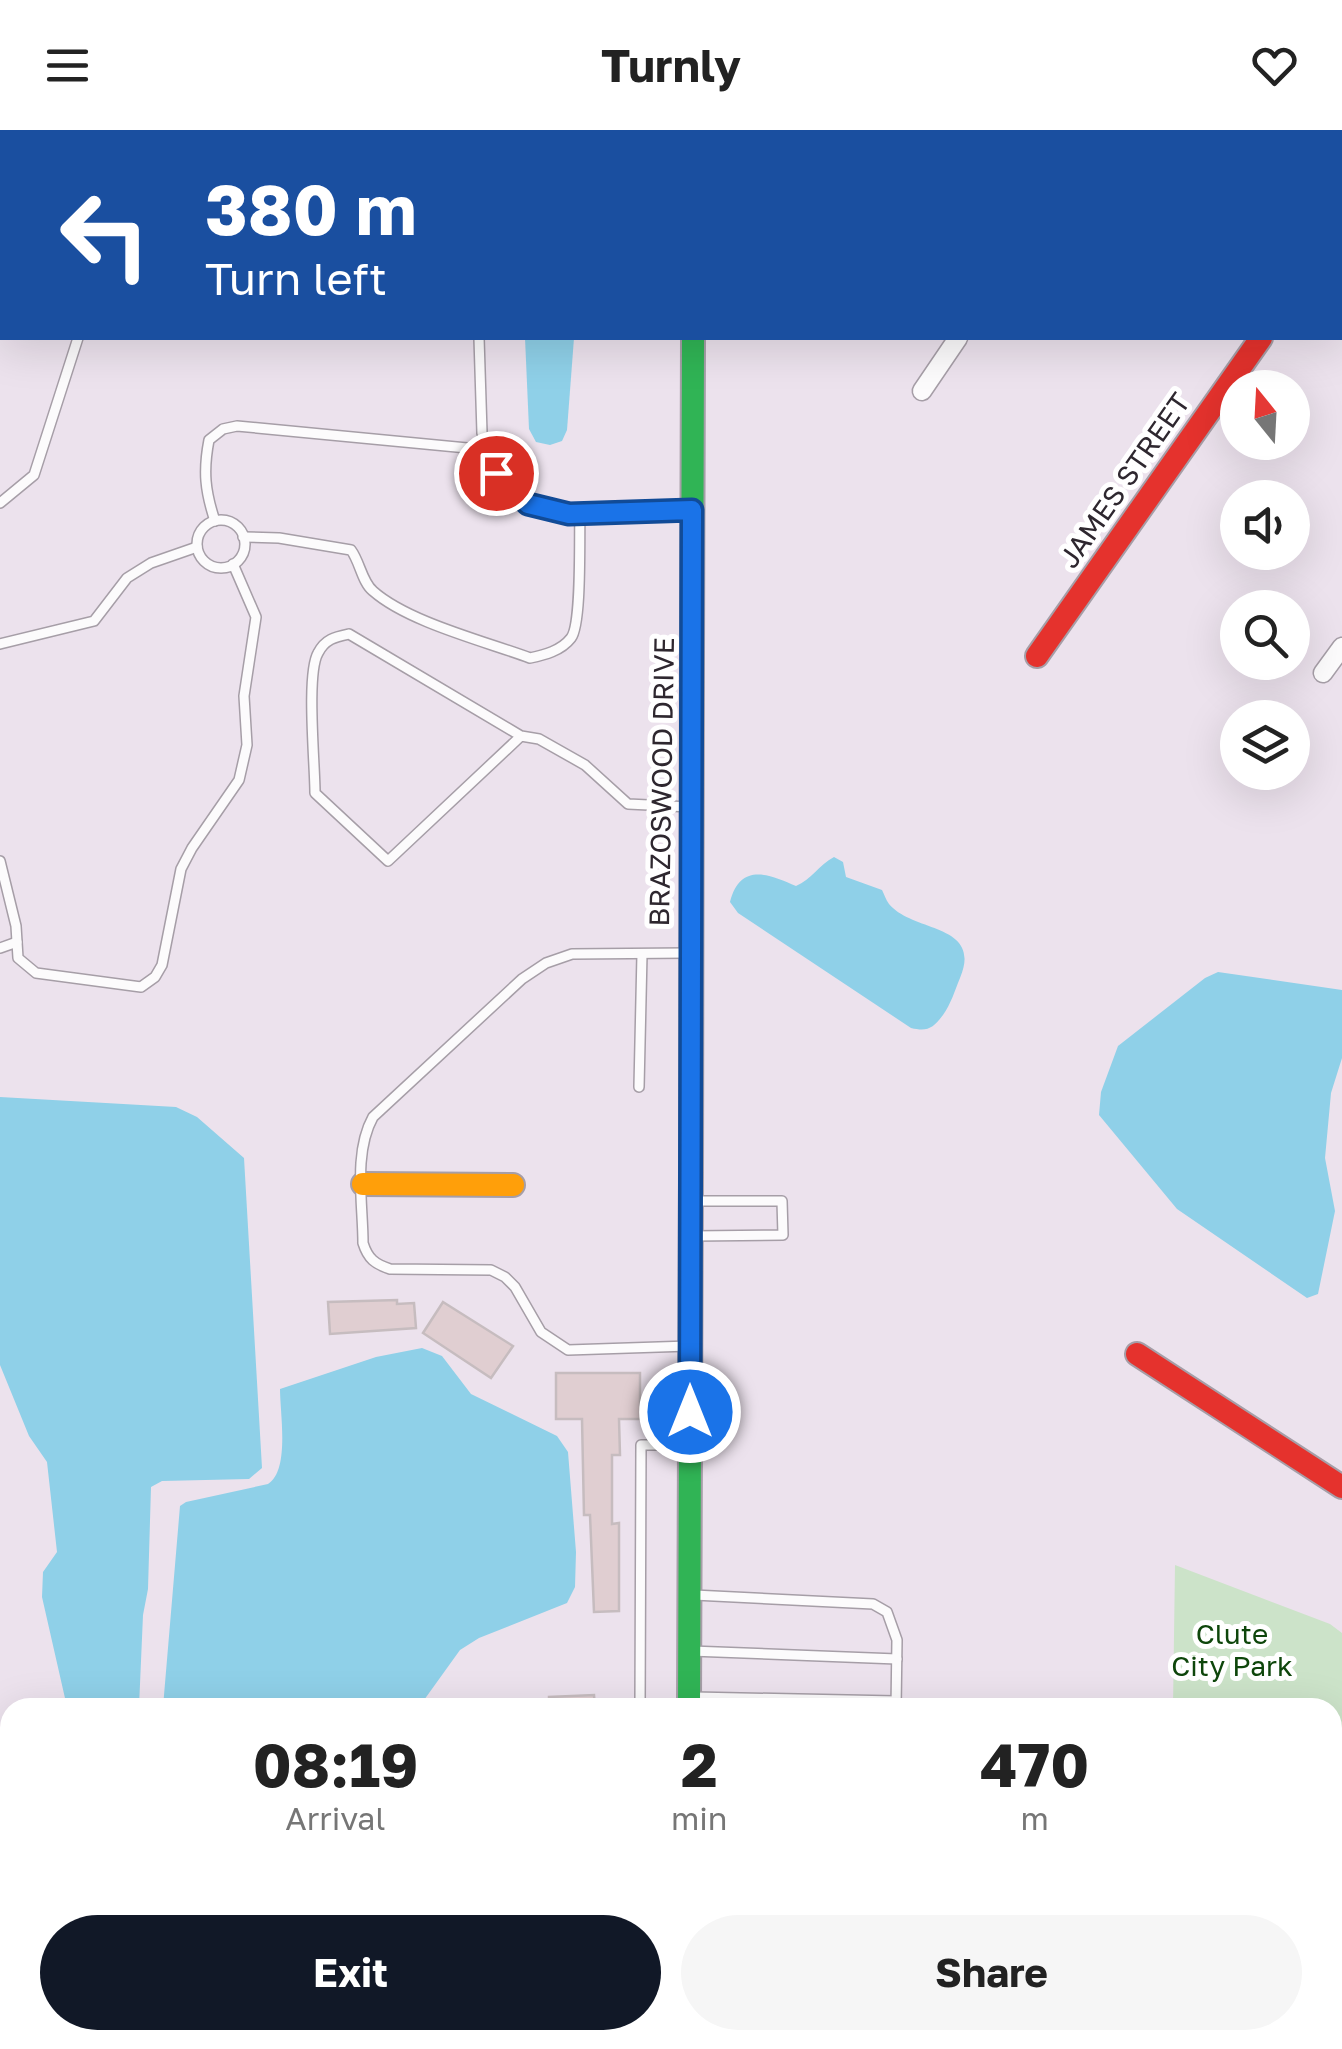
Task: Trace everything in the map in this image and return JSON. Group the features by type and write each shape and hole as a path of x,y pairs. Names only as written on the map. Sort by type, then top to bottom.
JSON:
{"street":[{"name":"BRAZOSWOOD DRIVE","path":"689,1698 694,340"},
{"path":"922,391 957,340"},
{"name":"JAMES STREET","path":"1037,656 1259,340"},
{"path":"1323,673 1342,648"},
{"path":"362,1184 513,1185"},
{"path":"1137,1354 1342,1487"}],"lane":[{"path":"0,503 34,475 77,340"},
{"path":"479,340 482,433 496,473 528,504 580,513 692,510"},
{"path":"215,521 204,486 205,461 209,440 223,429 237,426 488,450"},
{"path":"243,537 279,538 351,550 369,588 402,611 530,658 549,654 572,638 578,620 580,513"},
{"path":"215,521 235,525 243,537 243,552 233,564 218,568 204,561 197,547 199,534 215,521"},
{"path":"0,644 94,622 126,578 151,563 197,547"},
{"path":"0,861 16,926 18,958 36,972 142,987 155,977 162,965 181,869 239,780 247,745 244,696 256,617 233,564"},
{"path":"521,736 388,861 316,793 312,674 316,654 329,638 350,634 521,736 538,739 585,765 628,804 692,807"},
{"path":"0,948 17,942"},
{"path":"690,953 572,954 546,962 522,979 373,1117 364,1141 362,1184 363,1244 377,1265 390,1269 491,1270 515,1287 541,1332 568,1350 691,1346"},
{"path":"639,1087 642,954"},
{"path":"690,1201 782,1201 783,1235 690,1236"},
{"path":"640,1698 641,1445 690,1445"},
{"path":"689,1595 873,1604 887,1612 897,1640 896,1698"},
{"path":"688,1651 897,1659"}],"green space":[{"name":"Clute City Park","path":"1175,1565 1330,1624 1342,1633 1342,1698 1173,1698"}],"water":[{"path":"525,340 574,340 567,430 562,441 550,445 536,442 529,429"},
{"path":"834,857 843,862 846,877 882,890 889,904 900,913 942,931 962,947 965,960 953,997 930,1028 911,1028 738,913 730,902 735,889 748,876 766,875 796,886"},
{"path":"1218,972 1342,990 1342,1058 1331,1093 1325,1158 1335,1211 1318,1294 1307,1298 1177,1209 1099,1115 1101,1092 1118,1046"},
{"path":"0,1097 176,1107 197,1117 244,1158 262,1468 249,1479 162,1481 151,1487 139,1698 65,1698 42,1597 43,1572 57,1552 47,1462 29,1436 0,1365"},
{"path":"422,1348 442,1356 471,1394 557,1436 568,1452 576,1552 575,1587 567,1603 479,1638 460,1650 425,1698 164,1698 180,1506 268,1484 275,1477 281,1454 280,1389 376,1357"}],"building":[{"path":"397,1300 397,1304 414,1303 416,1328 330,1334 328,1302"},
{"path":"443,1302 513,1346 491,1378 423,1333"},
{"path":"556,1373 640,1373 640,1419 619,1419 620,1455 612,1455 612,1524 619,1523 619,1611 594,1612 590,1515 584,1515 582,1419 556,1419"},
{"path":"594,1695 594,1698 549,1698"}],"traffic: fast":[{"path":"692,653 693,340"},
{"path":"689,1698 691,1173"}],"traffic: slow":[{"path":"691,1173 692,653"},
{"path":"363,1184 513,1185"}],"traffic: jam":[{"path":"1037,656 1260,340"},
{"path":"1137,1354 1342,1487"}],"route":[{"path":"496,473 528,504 569,514 692,510 690,1412"}]}
